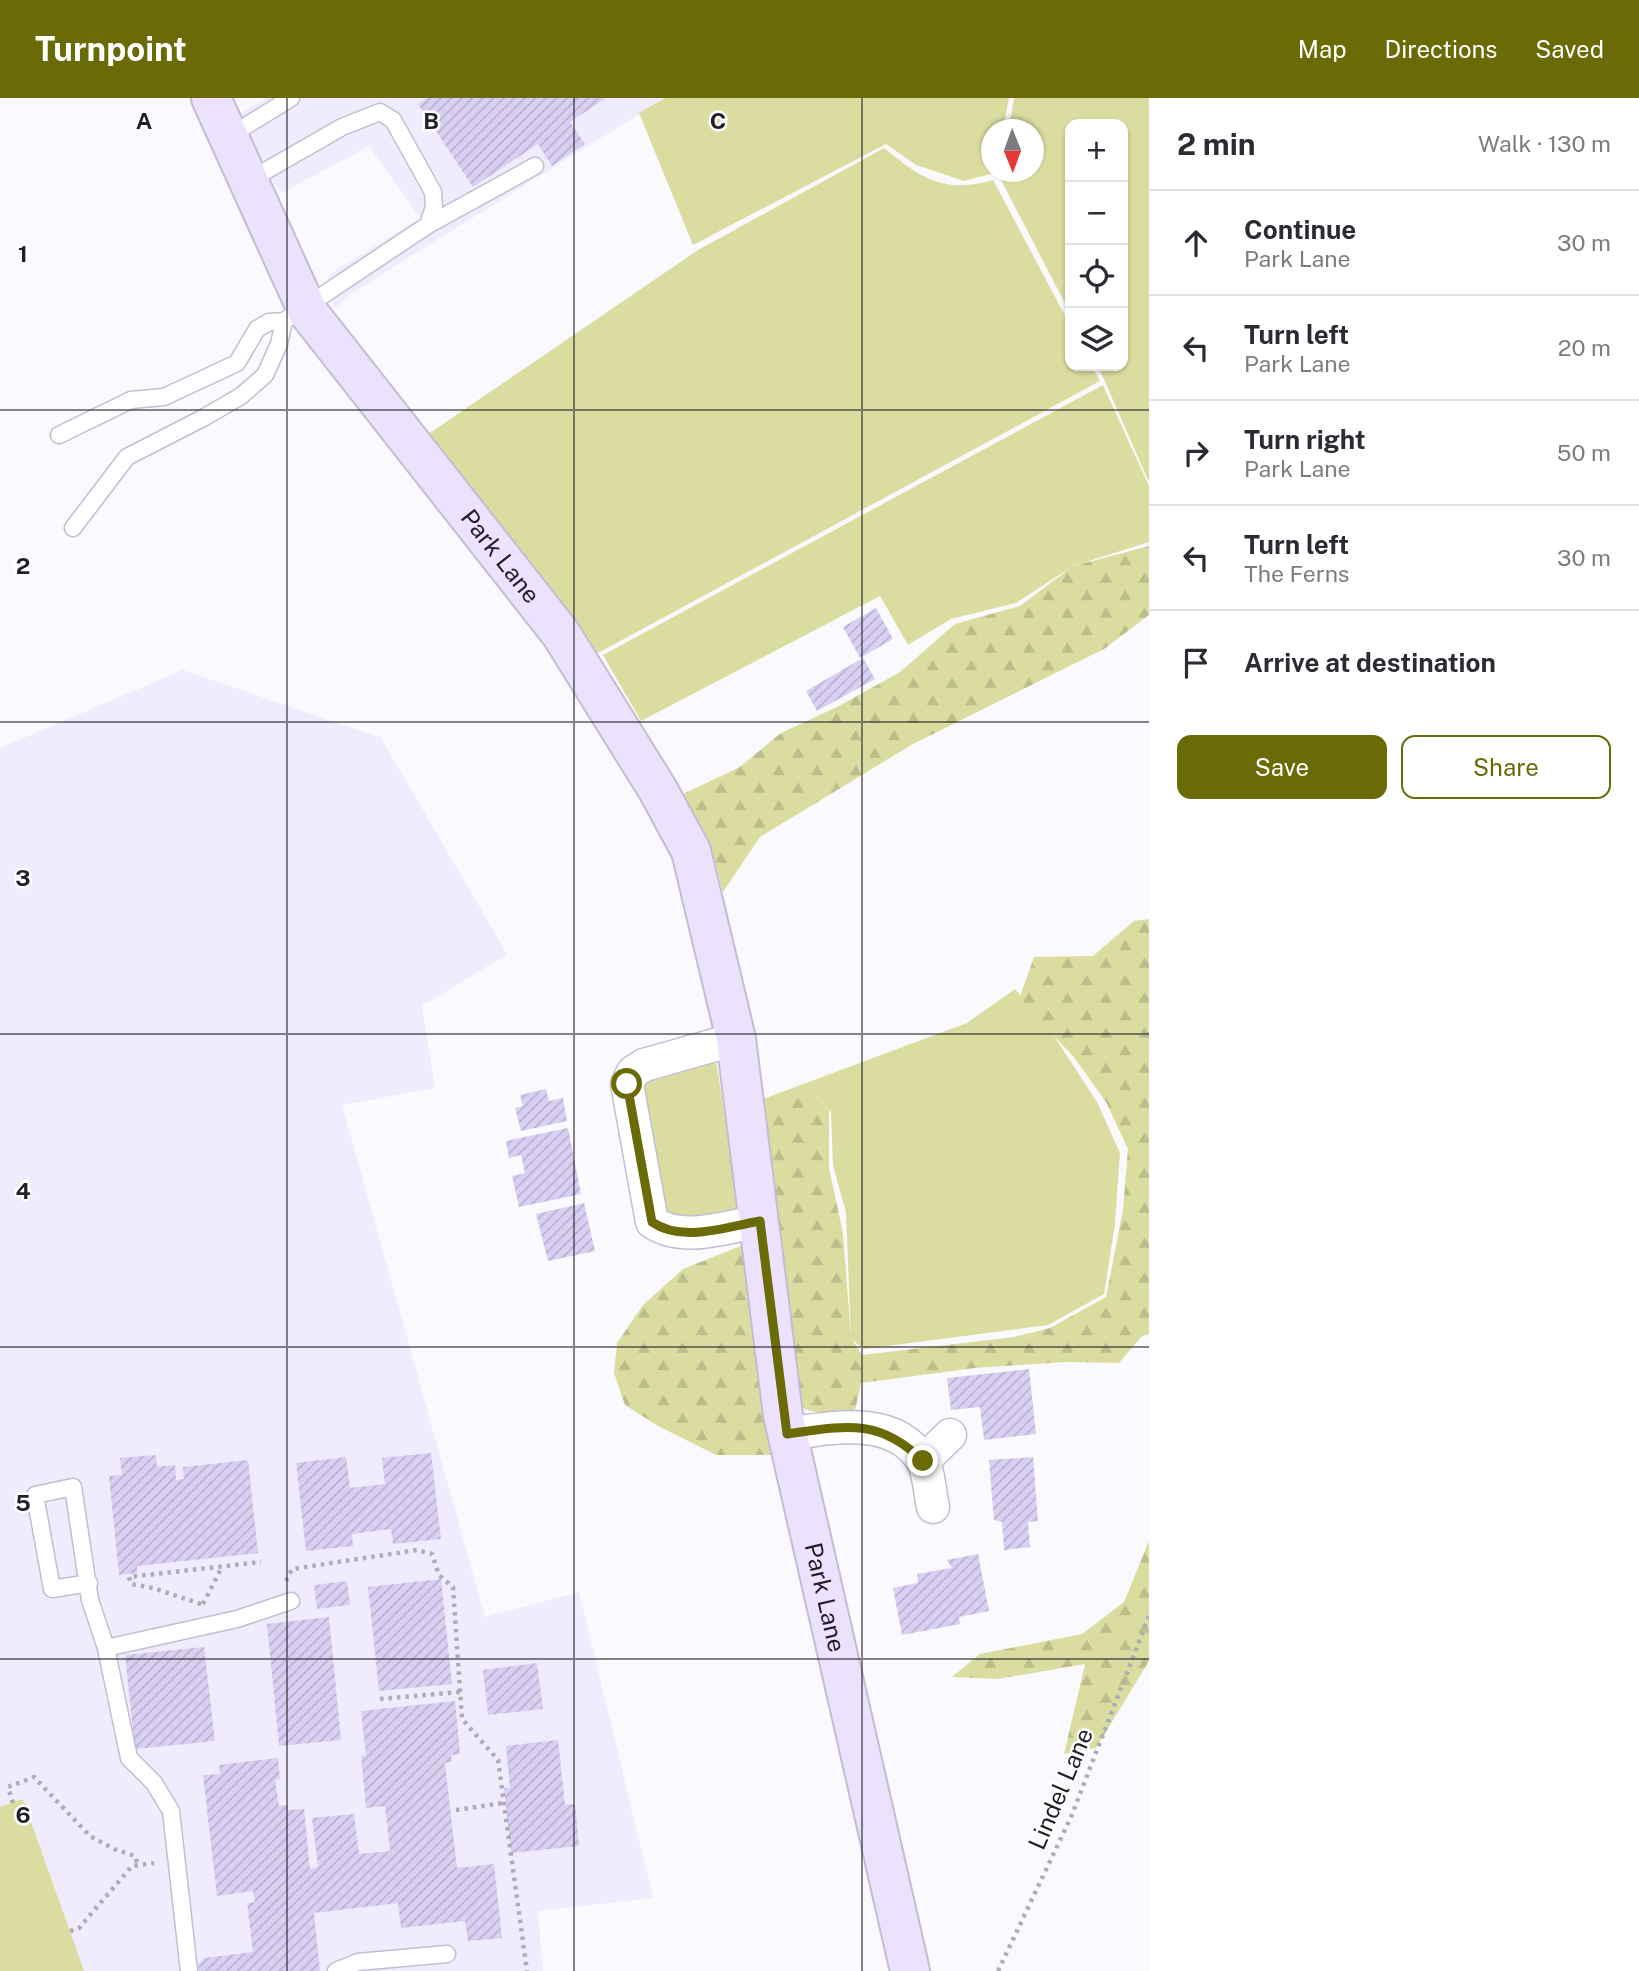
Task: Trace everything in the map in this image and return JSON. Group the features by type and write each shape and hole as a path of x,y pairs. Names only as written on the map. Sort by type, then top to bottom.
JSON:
{"main road":[{"name":"Park Lane","path":"211,98 248,181 295,313 561,634 658,790 691,851 736,1039 787,1434 910,1971"}],"street":[{"path":"736,1039 644,1065 633,1072 627,1084 652,1222 663,1229 687,1232 760,1221"},
{"path":"787,1434 844,1426 866,1427 907,1445 923,1461 933,1507"},
{"path":"923,1461 950,1435"}],"lane":[{"path":"228,136 291,98"},
{"path":"248,181 342,127 380,112 393,120 433,192 434,207 428,225"},
{"path":"59,435 131,400 164,397 237,363 257,329 295,313 428,225 535,166"},
{"path":"73,528 127,457 241,396 265,375 295,313"},
{"path":"89,1583 52,1589 35,1495 73,1488 89,1583 90,1600 106,1648 129,1758 154,1783 171,1811 189,1971"},
{"path":"106,1648 228,1621 290,1601"},
{"path":"336,1971 358,1962 447,1954"}],"path":[{"path":"274,1607 292,1569 417,1550 432,1554 439,1575 453,1587 462,1720 498,1760 527,1971"},
{"path":"228,1621 203,1605 153,1587 131,1584 130,1577 261,1562"},
{"path":"203,1605 222,1567"},
{"name":"Lindel Lane","path":"998,1971 1071,1817 1149,1616"},
{"path":"380,1699 460,1692"},
{"path":"13,1803 8,1787 34,1777 90,1836 114,1849 135,1856 135,1866 79,1928 70,1931"},
{"path":"456,1810 503,1803"}],"shaded area":[{"path":"266,98 665,98 352,293 334,309 327,276 420,218 369,146 281,193 233,118"},
{"path":"183,670 381,738 507,954 422,1006 435,1088 342,1105 485,1617 579,1592 653,1898 538,1911 543,1971 0,1971 0,748"}],"green space":[{"path":"665,98 1009,98 1005,119 981,119 981,176 964,181 916,165 886,144 693,245 639,113"},
{"path":"1014,98 1149,98 1149,482 1100,371 1128,371 1128,119 1065,119 1065,303 1002,182 1044,182 1044,119 1011,119"},
{"path":"884,148 922,175 946,184 994,182 1065,316 1065,371 1095,371 1100,381 598,653 485,517 424,437 698,250"},
{"path":"1103,385 1149,486 1149,542 1073,566 1016,603 951,619 908,645 880,596 641,721 603,655"},
{"path":"1149,546 1149,615 1104,649 913,744 760,837 723,892 712,850 683,794 740,767 781,733 837,707 900,672 955,624 1020,606 1073,566"},
{"path":"1149,919 1149,1334 1141,1337 1119,1363 1067,1362 975,1368 861,1383 854,1415 838,1418 797,1407 764,1138 766,1107 814,1095 829,1110 829,1168 843,1233 851,1338 862,1355 1014,1337 1050,1328 1106,1297 1123,1210 1128,1149 1106,1102 1073,1056 1019,999 1034,957 1093,956 1134,921"},
{"path":"1015,989 1052,1033 1097,1102 1120,1153 1115,1224 1104,1294 1048,1325 864,1349 851,1339 846,1213 833,1165 831,1112 814,1095 762,1111 763,1099 967,1023"},
{"path":"716,1059 739,1211 687,1221 665,1214 641,1085 658,1073"},
{"path":"743,1245 774,1455 716,1455 658,1426 625,1405 614,1373 617,1343 643,1305 683,1269"},
{"path":"1149,1541 1149,1661 1096,1748 1064,1754 1085,1664 998,1679 952,1677 980,1654 1082,1634 1124,1602"},
{"path":"23,1799 84,1971 0,1971 0,1807"}],"building":[{"path":"427,98 606,98 570,122 585,144 552,166 538,144 473,187 418,104"},
{"path":"876,608 893,639 860,658 843,627"},
{"path":"863,658 875,679 817,711 806,691"},
{"path":"546,1089 549,1101 563,1098 567,1121 521,1131 515,1108 523,1106 520,1095"},
{"path":"568,1128 581,1194 519,1207 512,1176 525,1173 521,1155 509,1158 506,1141"},
{"path":"584,1203 595,1251 548,1261 536,1214"},
{"path":"1029,1369 1036,1434 984,1440 980,1407 951,1410 947,1378"},
{"path":"431,1453 441,1539 393,1544 391,1529 352,1534 353,1546 306,1551 296,1463 346,1457 350,1488 385,1484 382,1458"},
{"path":"156,1455 157,1467 175,1465 176,1480 184,1479 183,1467 248,1460 258,1553 137,1566 137,1573 119,1575 109,1476 122,1475 120,1458"},
{"path":"1033,1457 1038,1521 1028,1522 1030,1547 1004,1550 1002,1522 994,1520 989,1460"},
{"path":"978,1554 989,1611 959,1617 960,1624 902,1635 893,1588 918,1583 917,1574 952,1568 947,1560"},
{"path":"441,1579 452,1684 379,1691 368,1587"},
{"path":"347,1581 350,1605 317,1609 314,1585"},
{"path":"329,1617 341,1740 279,1746 267,1624"},
{"path":"204,1647 215,1741 135,1749 125,1655"},
{"path":"537,1663 543,1709 488,1715 483,1670"},
{"path":"455,1701 460,1754 451,1755 452,1762 445,1763 457,1868 494,1864 502,1938 468,1941 465,1921 401,1928 398,1903 314,1913 320,1971 199,1971 198,1965 204,1958 253,1952 247,1903 255,1902 253,1891 217,1896 203,1775 220,1774 219,1765 278,1758 280,1779 275,1780 279,1806 288,1805 288,1810 304,1809 310,1869 318,1867 312,1818 354,1814 359,1854 390,1851 385,1806 366,1808 361,1756 366,1755 361,1711"},
{"path":"558,1740 565,1805 575,1804 579,1846 511,1853 504,1788 510,1788 506,1746"}],"route":[{"path":"627,1084 652,1222 672,1232 687,1232 760,1221 787,1434 844,1426 866,1427 894,1437 907,1445 923,1461"}]}
